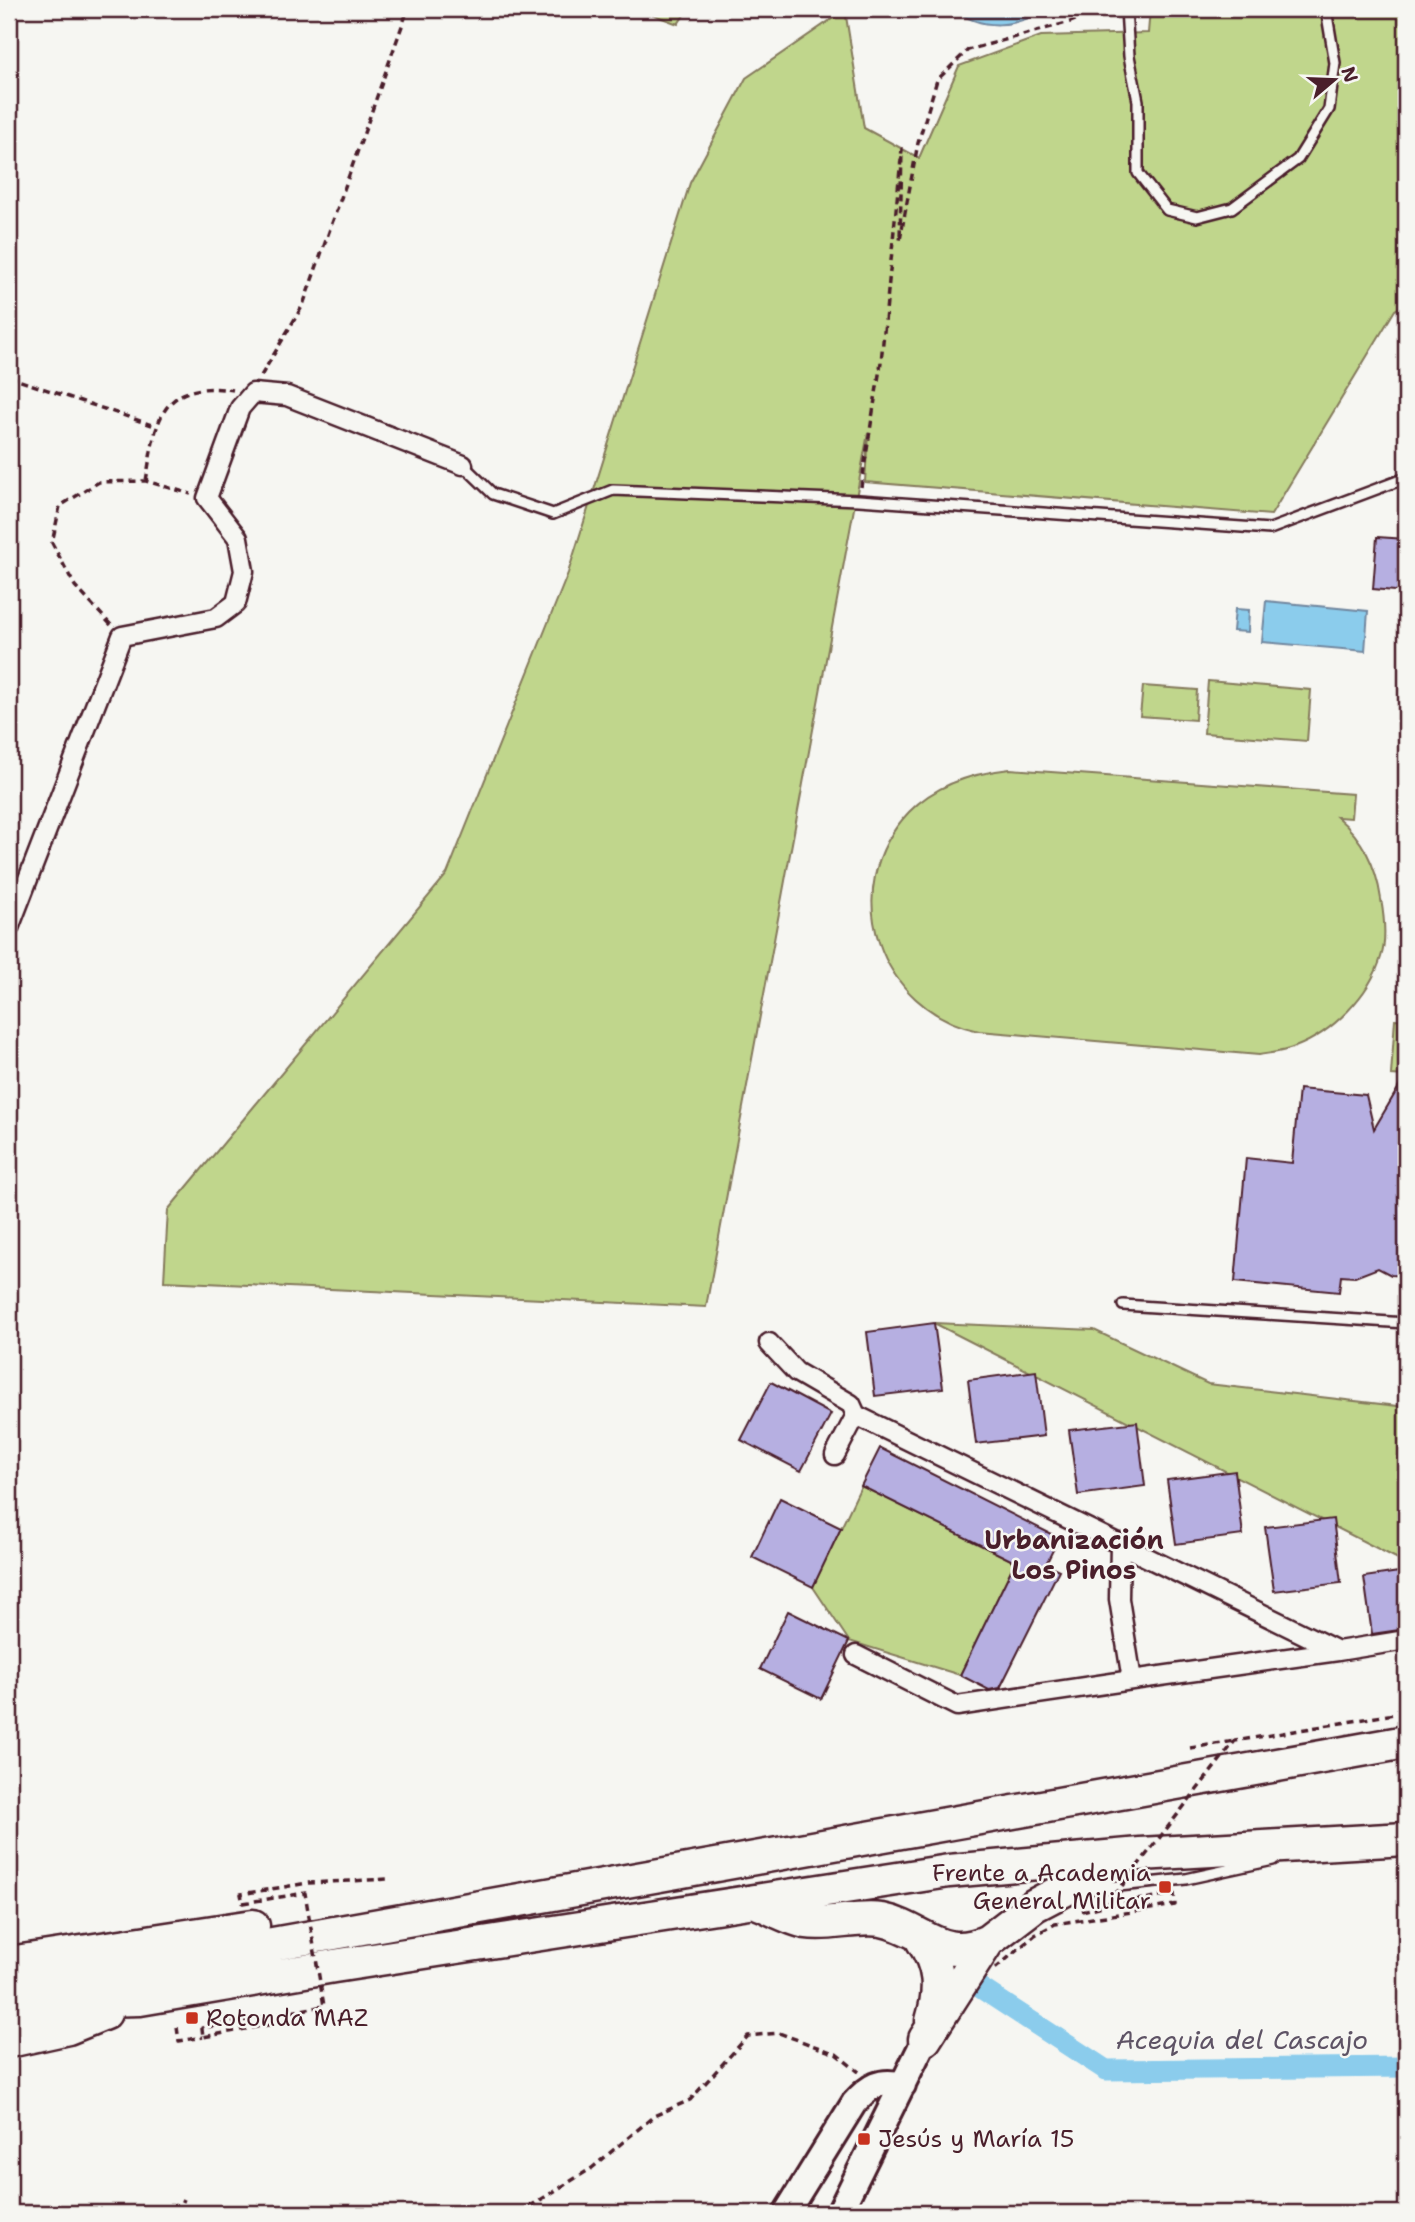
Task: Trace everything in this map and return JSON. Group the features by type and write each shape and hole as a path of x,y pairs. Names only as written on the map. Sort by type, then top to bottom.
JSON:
{"highway":[{"path":"9,1991 1406,1742"},
{"path":"9,2016 99,2000 140,1999 949,1871 1140,1854 1406,1839"},
{"path":"925,2039 992,1955 1019,1915 1062,1903 1105,1867 1140,1854"},
{"path":"9,1963 514,1884 590,1887"},
{"path":"752,1901 806,1922 879,1920 905,1927 922,1940 933,1956 939,1986 937,2003 925,2039"},
{"path":"922,1940 956,1950 992,1955"},
{"path":"9,2041 68,2028 140,1999"}],"street":[{"path":"9,928 122,636 216,618 236,603 244,571 238,538 207,498 240,408 253,393 287,396 463,465"},
{"path":"769,1343 796,1372 851,1404 856,1415 1338,1651"},
{"path":"835,1455 856,1415"},
{"path":"1120,1542 1119,1599 1132,1680"},
{"path":"856,1655 957,1706 1406,1640"},
{"path":"839,2213 925,2039"},
{"path":"786,2213 854,2103 871,2086 891,2082 903,2085"}],"lane":[{"path":"1126,9 1129,56 1138,101 1138,173 1167,210 1197,217 1232,208 1298,159 1329,109 1335,63 1326,9"},
{"path":"463,465 493,494 553,514 613,489 859,500 1270,529 1406,478"},
{"path":"1123,1305 1406,1323"},
{"path":"1062,1903 1228,1872 1315,1846"}],"path":[{"path":"146,481 155,426 175,396 206,387 253,393 303,305 408,9"},
{"path":"859,500 881,362 902,149 900,240 918,143 937,80 968,50 1070,22 1105,9"},
{"path":"9,377 155,426"},
{"path":"122,636 75,586 52,543 60,506 99,482 146,481 207,498"},
{"path":"1190,1748 1406,1712"},
{"path":"1107,1905 1234,1741"},
{"path":"203,2037 202,2028 324,2006 305,1893 243,1903 241,1894 308,1883 389,1879"},
{"path":"992,1955 1026,1942 1055,1924 1175,1905 1174,1894 1107,1905 1062,1903"},
{"path":"177,2026 180,2040 293,2020"},
{"path":"519,2213 592,2168 654,2116 690,2100 748,2036 779,2033 836,2054 856,2068 871,2086"},
{"path":"177,2213 183,2199"}],"green space":[{"path":"638,9 688,9 678,24"},
{"path":"1150,9 1406,9 1406,304 1395,310 1271,515 865,482 868,433 706,1307 164,1281 168,1210 447,874 568,573 690,183 746,78 845,10 864,128 919,158 959,66 1041,36 1148,33"},
{"path":"1208,681 1311,690 1307,741 1204,733"},
{"path":"1143,686 1197,690 1195,720 1140,716"},
{"path":"1010,769 1353,794 1351,818 1337,817 1354,834 1372,864 1384,920 1383,950 1368,985 1348,1011 1309,1041 1291,1049 1259,1055 979,1031 944,1019 916,999 894,973 879,942 873,910 875,876 887,843 909,812 919,803 956,782"},
{"path":"1395,1019 1406,1020 1406,1076 1391,1075"},
{"path":"934,1323 1094,1330 1208,1384 1406,1407 1406,1563"},
{"path":"861,1486 1015,1562 960,1675 849,1641 813,1587"}],"water":[{"path":"953,9 1045,9 1011,23 987,24"},
{"path":"1266,601 1368,611 1365,651 1262,642"},
{"path":"1235,609 1249,610 1248,632 1233,631"}],"building":[{"path":"1377,537 1406,539 1406,592 1373,589"},
{"path":"1406,1075 1406,1276 1391,1275 1378,1268 1355,1277 1341,1276 1339,1292 1235,1282 1246,1158 1292,1163 1299,1089 1366,1095 1374,1129"},
{"path":"934,1323 943,1388 875,1396 867,1332"},
{"path":"1036,1371 1044,1436 976,1444 968,1380"},
{"path":"771,1382 831,1414 801,1471 741,1440"},
{"path":"1137,1422 1145,1486 1078,1495 1069,1430"},
{"path":"880,1448 1059,1538 1046,1564 1059,1570 1000,1688 989,1690 960,1675 1015,1562 861,1486"},
{"path":"1235,1471 1243,1535 1176,1544 1167,1480"},
{"path":"780,1498 841,1528 813,1587 752,1557"},
{"path":"1333,1519 1341,1583 1274,1591 1265,1527"},
{"path":"1406,1571 1406,1629 1372,1634 1364,1577"},
{"path":"788,1611 849,1641 821,1699 760,1669"}],"waterway":[{"name":"Acequia del Cascajo","path":"976,1985 1106,2070 1406,2067"}],"place":[{"name":"Frente a Academia General Militar","path":"1165,1887"},
{"name":"Rotonda MAZ","path":"192,2018"},
{"name":"Jesús y María 15","path":"864,2139"}],"district":[{"name":"Urbanización Los Pinos","path":"1074,1555"}]}
